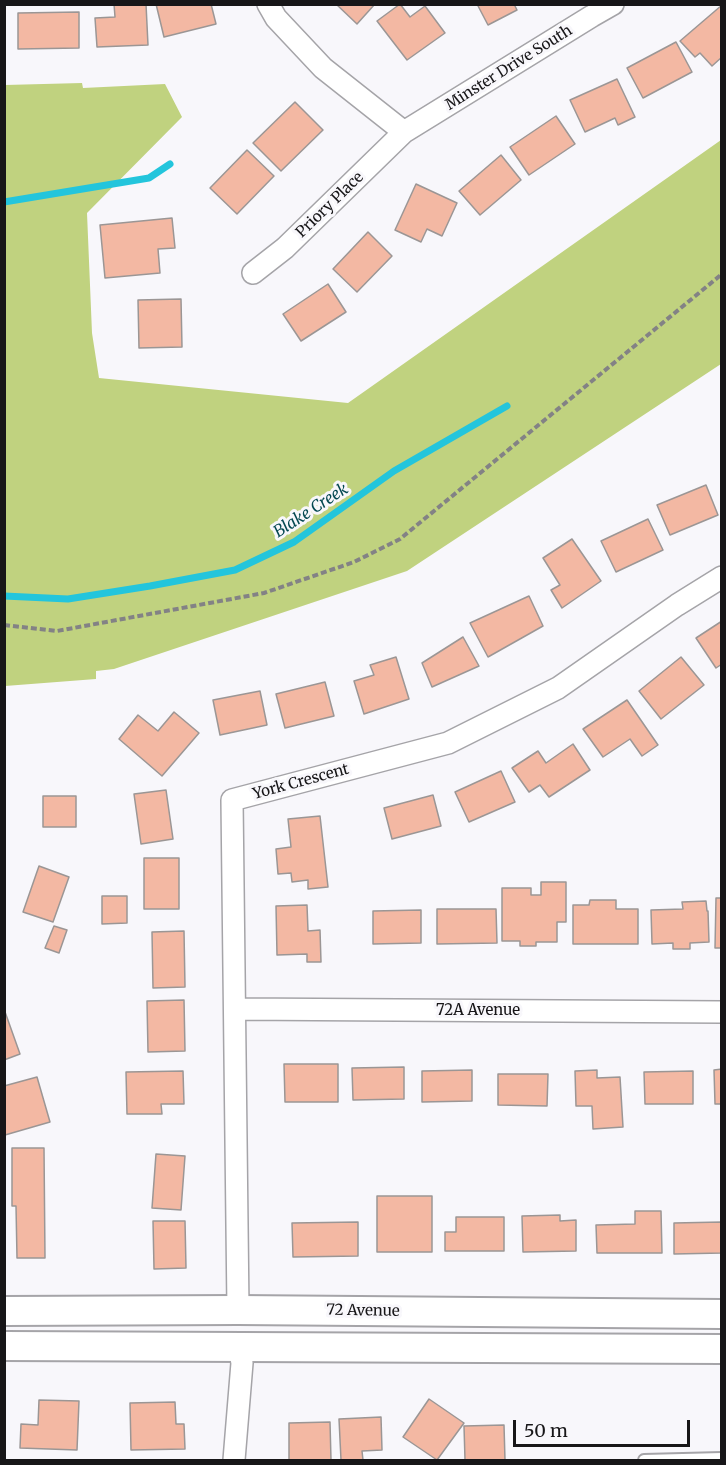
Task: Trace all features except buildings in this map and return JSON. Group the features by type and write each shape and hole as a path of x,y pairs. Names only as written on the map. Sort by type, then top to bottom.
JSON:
{"main road":[{"name":"72 Avenue","path":"4,1311 238,1310 722,1314"},
{"path":"4,1346 722,1348"}],"street":[{"path":"268,4 276,18 323,68 404,132"},
{"name":"Minster Drive South","path":"404,132 589,10 613,4"},
{"name":"Priory Place","path":"253,273 285,248 404,132"},
{"name":"York Crescent","path":"238,1310 232,800 448,743 558,688 677,605 722,577"},
{"name":"72A Avenue","path":"235,1009 722,1012"},
{"path":"234,1461 242,1363 239,1347"}],"lane":[{"path":"644,1460 722,1458"}],"path":[{"path":"4,625 57,631 141,616 264,593 354,562 400,539 722,274"}],"green space":[{"path":"82,83 83,88 165,84 182,117 87,213 92,333 99,378 348,403 721,140 721,364 407,571 114,669 96,671 96,679 5,686 5,85"}],"waterway":[{"path":"4,202 149,178 170,164"},
{"name":"Blake Creek","path":"4,596 68,599 235,570 294,542 394,471 507,406"}]}
